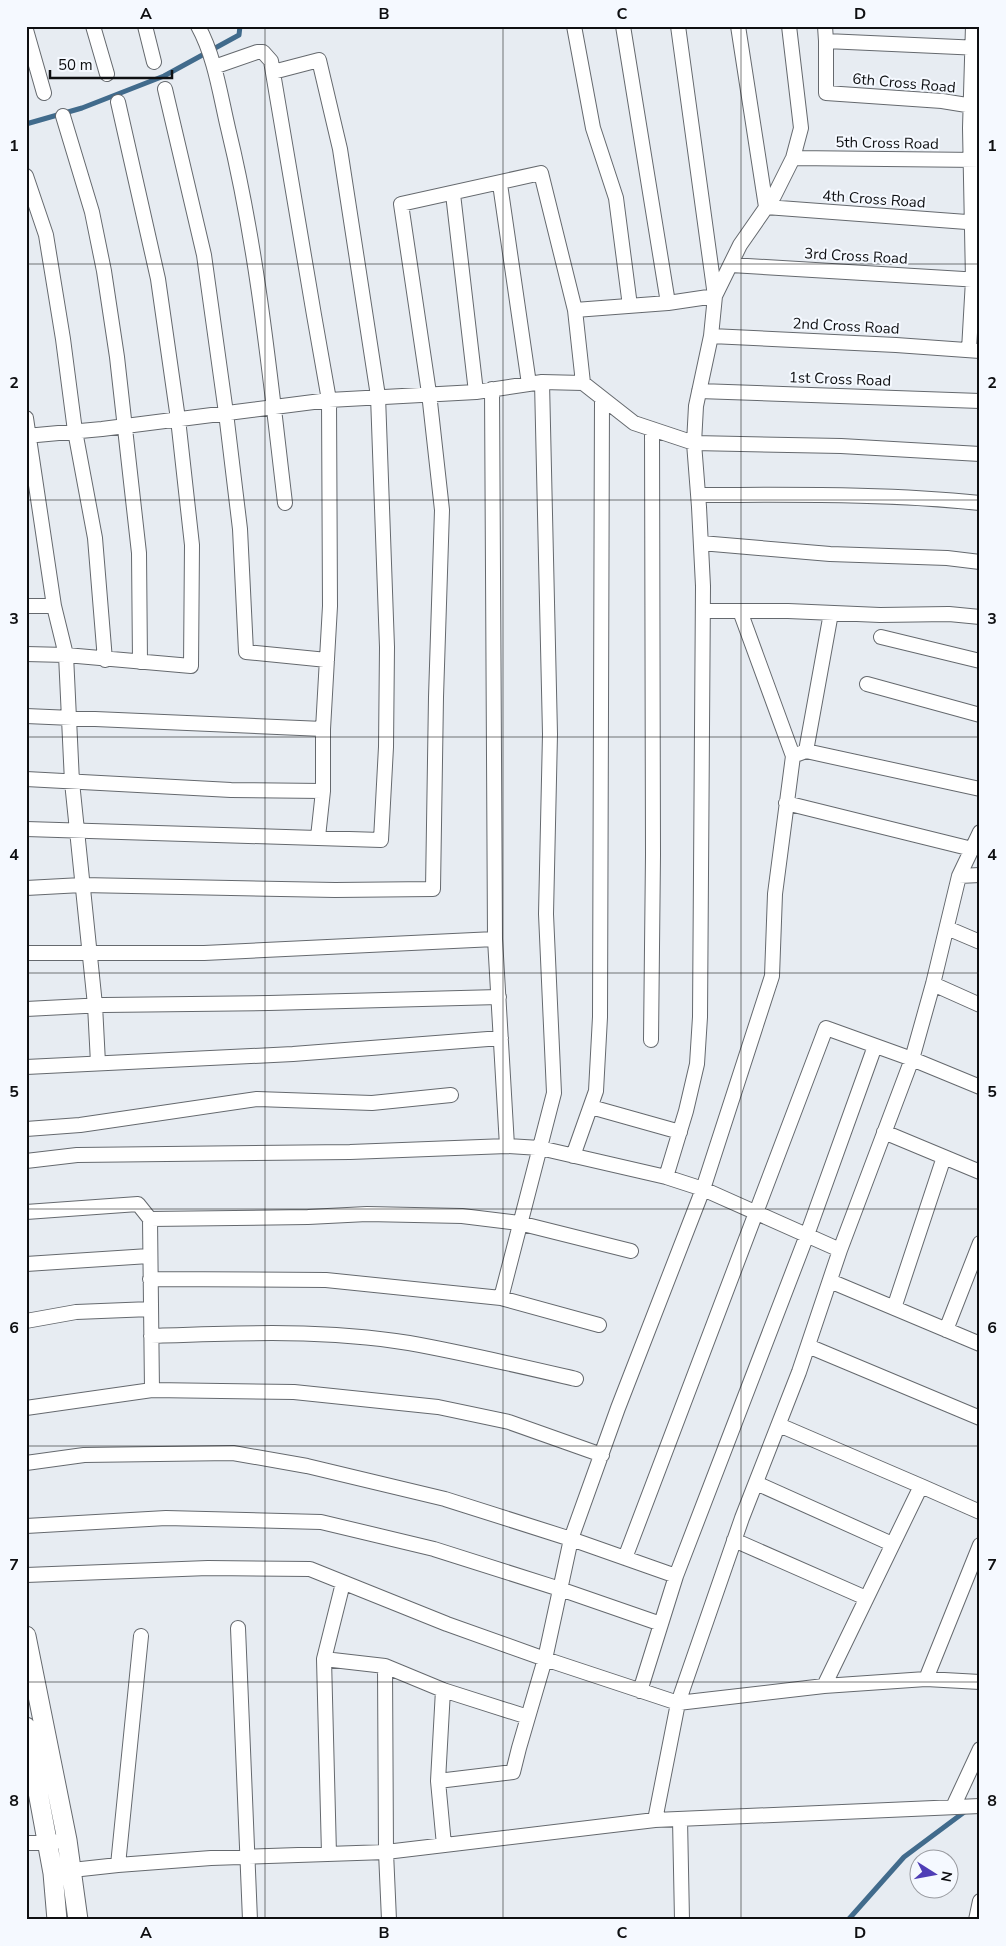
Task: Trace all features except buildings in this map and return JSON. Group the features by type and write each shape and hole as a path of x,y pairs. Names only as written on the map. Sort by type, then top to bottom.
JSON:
{"main road":[{"path":"27,1646 35,1750 47,1843 62,1871 78,1920"},
{"path":"26,1727 67,1840 62,1871 58,1920"}],"street":[{"path":"93,26 107,74"},
{"path":"144,26 154,62"},
{"path":"574,26 593,128 616,198 630,306"},
{"path":"623,26 668,303"},
{"path":"666,1177 680,1132 697,1064 700,1017 703,612 701,543 694,443 696,406 711,336 715,296 678,26"},
{"path":"738,26 766,207"},
{"path":"715,296 740,244 774,196 793,158 801,128 789,26"},
{"path":"825,26 826,41 976,48"},
{"path":"973,26 976,48 976,107 970,128 975,160 977,280 974,350"},
{"path":"26,30 44,93"},
{"path":"201,31 213,65 238,166 257,268 286,503"},
{"name":"6th Cross Road","path":"826,41 826,93 942,101 976,107"},
{"path":"213,65 257,52 263,52 271,61 329,400 330,606 323,729 323,791 318,837"},
{"path":"26,828 381,840 386,747 387,647 378,396 340,149 319,60 273,72"},
{"path":"165,89 204,255 240,529 246,652 327,660"},
{"path":"26,654 66,655 105,660 190,666 192,545 178,419 158,279 118,102"},
{"path":"63,116 94,220 104,271 126,426 140,553 140,662"},
{"name":"5th Cross Road","path":"793,158 975,160"},
{"path":"26,888 82,885 336,890 433,889 436,698 442,510 428,393 401,204 541,174 575,310 583,384"},
{"path":"26,176 46,235 63,339 75,431 95,538 105,660"},
{"path":"500,184 536,383 550,734 546,914 554,1093 501,1298"},
{"path":"453,194 476,392"},
{"name":"4th Cross Road","path":"766,207 976,222"},
{"name":"3rd Cross Road","path":"730,265 977,280"},
{"path":"575,310 668,303 715,296"},
{"name":"2nd Cross Road","path":"711,336 974,350"},
{"path":"28,436 126,426 329,400 428,393 476,392 536,383 583,384 634,423 694,443 841,446 980,454"},
{"path":"492,390 495,939 508,1146"},
{"name":"1st Cross Road","path":"699,391 980,401"},
{"path":"573,1156 596,1091 600,1017 602,398"},
{"path":"26,418 54,606 66,655 72,782 95,1005 98,1063"},
{"path":"651,1040 653,855 652,429"},
{"path":"698,495 856,496 942,499 980,503"},
{"path":"701,543 830,554 947,558 980,562"},
{"path":"26,606 54,606"},
{"path":"703,612 740,611 880,615 948,614 980,617"},
{"path":"740,611 799,754"},
{"path":"438,1781 513,1772 545,1659 571,1539 618,1408 703,1189 772,976 775,894 786,803 831,613"},
{"path":"881,637 980,662"},
{"path":"867,684 980,715"},
{"path":"26,716 323,729"},
{"path":"799,754 980,789"},
{"path":"26,779 232,790 323,791"},
{"path":"786,803 972,849"},
{"path":"655,1820 678,1703 734,1540 808,1346 840,1250 912,1059 960,876 980,832"},
{"path":"960,876 980,875"},
{"path":"947,928 980,942"},
{"path":"26,953 204,953 495,939"},
{"path":"933,984 980,1005"},
{"path":"26,1009 95,1005 499,997"},
{"path":"626,1558 826,1028 912,1059 980,1087"},
{"path":"26,1067 293,1054 501,1038"},
{"path":"640,1691 676,1576 806,1235 875,1046"},
{"path":"26,1129 80,1125 258,1099 372,1103 451,1095"},
{"path":"591,1107 680,1132"},
{"path":"884,1132 980,1172"},
{"path":"26,1161 77,1155 350,1152 508,1146 540,1148 666,1177 703,1189 840,1250"},
{"path":"894,1308 944,1157"},
{"path":"26,1212 138,1204 150,1219 152,1390"},
{"path":"150,1219 462,1216 519,1224 631,1251"},
{"path":"946,1330 980,1242"},
{"path":"26,1264 150,1256"},
{"path":"150,1279 326,1280 501,1298 599,1325"},
{"path":"830,1281 980,1344"},
{"path":"26,1321 76,1312 151,1309"},
{"path":"151,1336 234,1333 320,1334 398,1342 576,1379"},
{"path":"808,1346 980,1418"},
{"path":"26,1408 152,1390 294,1392 438,1407 509,1422 602,1455"},
{"path":"778,1425 980,1512"},
{"path":"26,1463 84,1455 233,1453 307,1466 445,1500 571,1539 676,1576"},
{"path":"756,1483 892,1544"},
{"path":"824,1686 921,1486"},
{"path":"26,1526 166,1518 321,1522 434,1549 560,1589 661,1624"},
{"path":"734,1540 866,1598"},
{"path":"926,1679 980,1546"},
{"path":"26,1575 208,1568 310,1569 448,1624 545,1659 678,1703 824,1686 926,1679 980,1682"},
{"path":"328,1854 324,1659 343,1582"},
{"path":"238,1628 250,1920"},
{"path":"118,1865 141,1636"},
{"path":"324,1659 385,1666 443,1690 528,1717"},
{"path":"385,1666 386,1852 389,1920"},
{"path":"443,1690 438,1781 444,1845"},
{"path":"952,1807 980,1749"},
{"path":"62,1871 118,1865 247,1857 386,1852 655,1820 980,1806"},
{"path":"680,1820 682,1920"},
{"path":"26,1843 47,1843 67,1840"},
{"path":"976,1920 980,1902"}],"waterway":[{"path":"26,124 82,108 164,76 239,35 240,26"},
{"path":"848,1920 904,1857 967,1810"}]}
